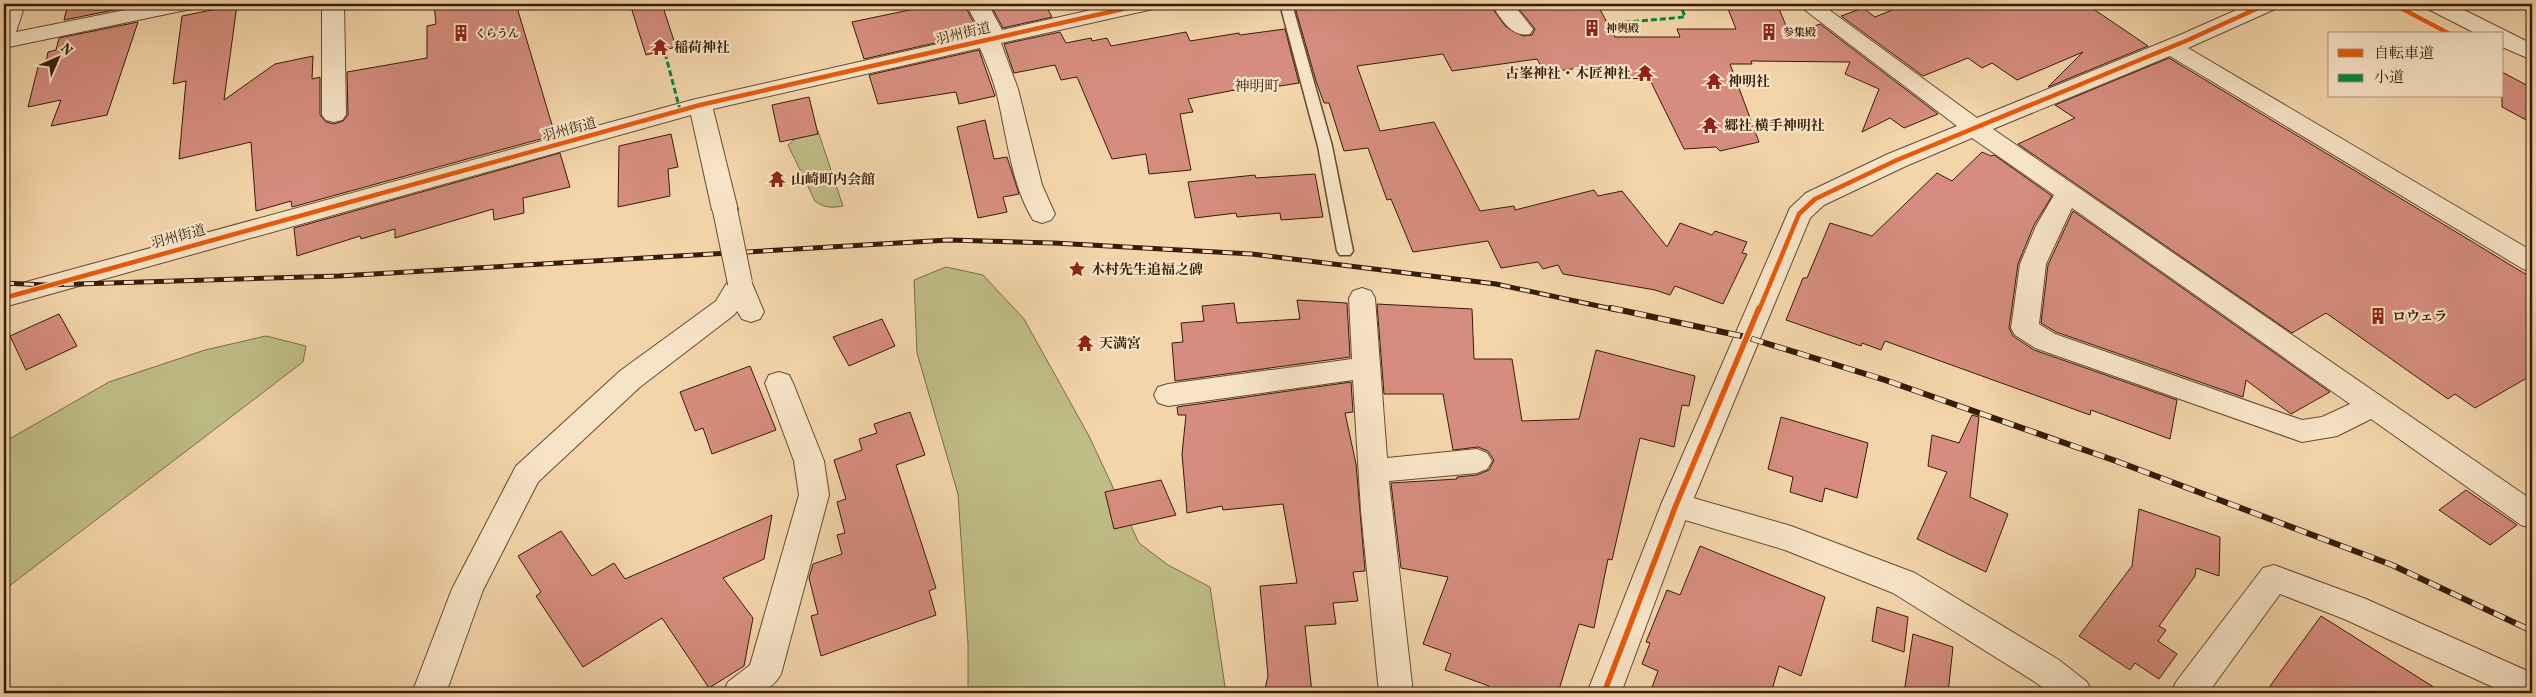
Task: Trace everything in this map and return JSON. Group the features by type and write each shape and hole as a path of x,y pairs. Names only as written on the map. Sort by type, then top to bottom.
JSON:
{"street":[{"path":"4,34 14,4"},
{"path":"4,41 186,4"},
{"path":"333,4 334,115"},
{"path":"977,4 992,38 1007,89 1030,185 1042,214"},
{"name":"羽州街道","path":"4,298 700,105 1145,4"},
{"path":"1502,4 1522,28"},
{"path":"1808,4 1976,129 2532,516"},
{"path":"1604,693 1676,505 1799,214 1815,199 1897,160 2171,47 2267,4"},
{"path":"2436,4 2490,32"},
{"path":"2504,39 2532,53"},
{"path":"2171,47 2532,263"},
{"path":"700,105 740,283 752,312"},
{"path":"2068,193 2049,226 2033,264 2025,328 2045,341 2302,431 2327,428 2373,406"},
{"path":"429,693 468,588 527,474 630,379 725,308 740,283"},
{"path":"1362,298 1373,471 1396,693"},
{"path":"1168,395 1366,368"},
{"path":"740,693 764,674 814,495 808,461 779,383"},
{"path":"1373,471 1477,461"},
{"path":"1676,505 1791,539 1904,583 2047,671 2075,693"},
{"path":"2188,693 2274,578 2355,609 2532,688"}],"lane":[{"path":"1286,4 1325,146 1344,250"}],"shaded area":[{"path":"818,131 843,206 828,207 815,201 788,145 798,136"},
{"path":"946,267 983,275 1024,319 1089,436 1139,543 1168,565 1210,587 1226,693 968,693 968,644 958,494 917,353 914,280"},
{"path":"266,336 306,346 303,362 4,590 4,442 109,382 205,350"}],"building":[{"path":"68,4 144,4 64,20"},
{"path":"434,4 516,4 555,135 292,207 291,201 256,211 251,142 179,159 186,81 173,84 182,16 237,5 224,100 275,64 313,56 312,79 320,77 320,115 326,122 334,124 343,121 348,115 347,72 427,58 427,26 436,24"},
{"path":"630,4 662,4 676,47 646,55"},
{"path":"938,4 964,4 979,33 864,59 852,22"},
{"path":"990,4 1045,4 1052,17 1003,28"},
{"path":"1294,4 1489,4 1506,27 1523,36 1532,35 1535,29 1515,4 1597,4 1615,37 1680,37 1677,29 1736,29 1726,4 1777,4 1790,35 1820,24 1938,114 1904,128 1890,118 1862,132 1879,89 1845,74 1850,62 1751,61 1752,64 1730,64 1759,142 1720,151 1716,147 1684,149 1649,78 1622,79 1617,67 1578,68 1545,73 1537,59 1452,71 1443,54 1357,66 1380,131 1434,122 1480,211 1514,206 1515,210 1594,190 1598,196 1622,191 1667,247 1680,223 1712,235 1715,231 1747,242 1742,253 1747,254 1723,304 1675,286 1670,295 1655,290 1563,274 1558,265 1543,269 1538,262 1501,268 1488,241 1413,252 1391,199 1387,200 1368,148 1344,151 1329,103 1324,103 1316,81"},
{"path":"1907,4 2086,4 2148,46 2048,87 2083,52 2017,80 1992,63 1982,68 1968,58 1923,76 1841,16 1863,8 1875,17"},
{"path":"138,22 107,115 51,126 61,100 28,107 39,63 46,62 48,52 56,50 59,38"},
{"path":"1285,29 1299,83 1267,88 1266,84 1188,99 1193,112 1180,114 1191,170 1149,174 1146,154 1112,159 1077,77 1061,80 1055,65 1014,73 1004,44 1060,32 1066,43 1091,38 1092,41 1107,38 1111,46 1186,32 1190,41 1239,33 1240,35"},
{"path":"979,50 995,96 959,104 956,92 878,104 869,75"},
{"path":"2169,58 2532,278 2532,375 2475,408 2455,394 2448,399 2326,313 2292,333 2018,144 2075,118 2055,105"},
{"path":"2504,73 2532,88 2532,123 2502,107"},
{"path":"809,97 818,134 780,142 772,105"},
{"path":"985,120 994,159 1007,157 1019,194 1003,197 1007,212 978,218 957,127"},
{"path":"671,134 678,167 668,169 670,196 618,207 619,146"},
{"path":"1982,152 1991,156 1994,155 2052,196 2034,225 2018,264 2009,328 2013,336 2034,350 2177,400 2170,439 2091,410 2090,415 1885,341 1881,350 1862,343 1861,346 1786,320 1803,278 1807,278 1830,223 1872,236 1937,173 1952,181"},
{"path":"560,153 570,187 523,198 524,213 494,220 493,209 395,238 395,229 361,239 360,236 297,256 294,228"},
{"path":"1315,174 1323,217 1281,220 1280,213 1237,217 1236,213 1195,218 1188,182 1255,175 1256,178"},
{"path":"2073,211 2330,392 2291,414 2246,380 2243,397 2056,332 2041,323 2048,265"},
{"path":"1297,300 1347,303 1350,357 1175,381 1172,343 1183,342 1181,323 1204,321 1202,306 1234,303 1237,323 1300,319"},
{"path":"1377,304 1472,309 1474,359 1512,359 1522,421 1579,419 1596,350 1695,376 1689,406 1682,405 1674,447 1640,438 1612,560 1608,559 1594,628 1579,624 1558,693 1486,693 1489,686 1445,670 1451,654 1423,644 1448,577 1401,568 1391,483 1457,479 1457,477 1477,475 1489,470 1494,460 1488,451 1478,447 1453,450 1443,394 1384,394"},
{"path":"59,314 77,346 26,370 10,336"},
{"path":"882,319 895,346 849,366 833,337"},
{"path":"750,366 776,430 712,454 703,428 695,431 680,392"},
{"path":"1351,382 1353,412 1345,413 1356,464 1365,571 1353,572 1358,601 1333,603 1336,624 1305,626 1312,693 1264,693 1268,676 1260,586 1297,583 1283,504 1223,510 1222,506 1187,513 1182,454 1186,415 1178,415 1177,407"},
{"path":"910,412 925,455 896,465 936,588 929,591 936,615 821,656 811,616 818,614 809,578 813,564 842,554 837,535 845,533 837,502 846,499 834,460 862,450 859,439 877,433 874,424"},
{"path":"1972,415 1979,417 1970,497 2008,514 1986,572 1917,539 1947,472 1928,466 1932,435 1959,443"},
{"path":"1781,417 1868,443 1857,498 1825,488 1822,502 1790,492 1793,477 1768,469"},
{"path":"1161,480 1176,515 1114,529 1105,492"},
{"path":"2466,490 2517,525 2490,545 2439,510"},
{"path":"2139,509 2220,537 2219,576 2196,568 2195,576 2159,626 2166,630 2158,641 2177,654 2159,679 2135,663 2130,670 2079,636 2132,566"},
{"path":"772,515 764,559 723,578 753,618 744,666 709,688 662,618 583,667 536,596 541,592 518,556 561,531 592,576 614,563 625,579"},
{"path":"1700,546 1825,597 1801,676 1779,666 1771,693 1650,693 1658,671 1642,664 1650,643 1646,642 1667,590 1680,595"},
{"path":"1877,607 1908,617 1904,652 1872,641"},
{"path":"2321,616 2443,693 2265,693"},
{"path":"1913,634 1953,647 1948,693 1904,693"}],"railway":[{"path":"4,283 45,285 339,276 949,240 1054,243 1252,254 1496,284 1617,310"},
{"path":"1611,308 1746,337 1885,380 2116,461 2392,565 2532,631"}],"marked path":[{"path":"1615,23 1685,17 1680,4"},
{"path":"665,53 680,110"}],"cycle path":[{"path":"4,298 700,105 1145,4"},
{"path":"1604,693 1676,505 1799,214 1815,199 1897,160 2188,40 2267,4"},
{"path":"2393,4 2446,32"}],"place":[{"name":"神輿殿","path":"1592,28"},
{"name":"参集殿","path":"1769,32"},
{"name":"くらうん","path":"461,33"},
{"name":"稲荷神社","path":"660,47"},
{"name":"古峯神社・木匠神社","path":"1645,73"},
{"name":"神明社","path":"1714,81"},
{"name":"郷社 横手神明社","path":"1710,125"},
{"name":"山崎町内会館","path":"777,179"},
{"name":"木村先生追福之碑","path":"1077,269"},
{"name":"ロウェラ","path":"2378,316"},
{"name":"天満宮","path":"1085,343"}],"district":[{"name":"神明町","path":"1257,86"}]}
